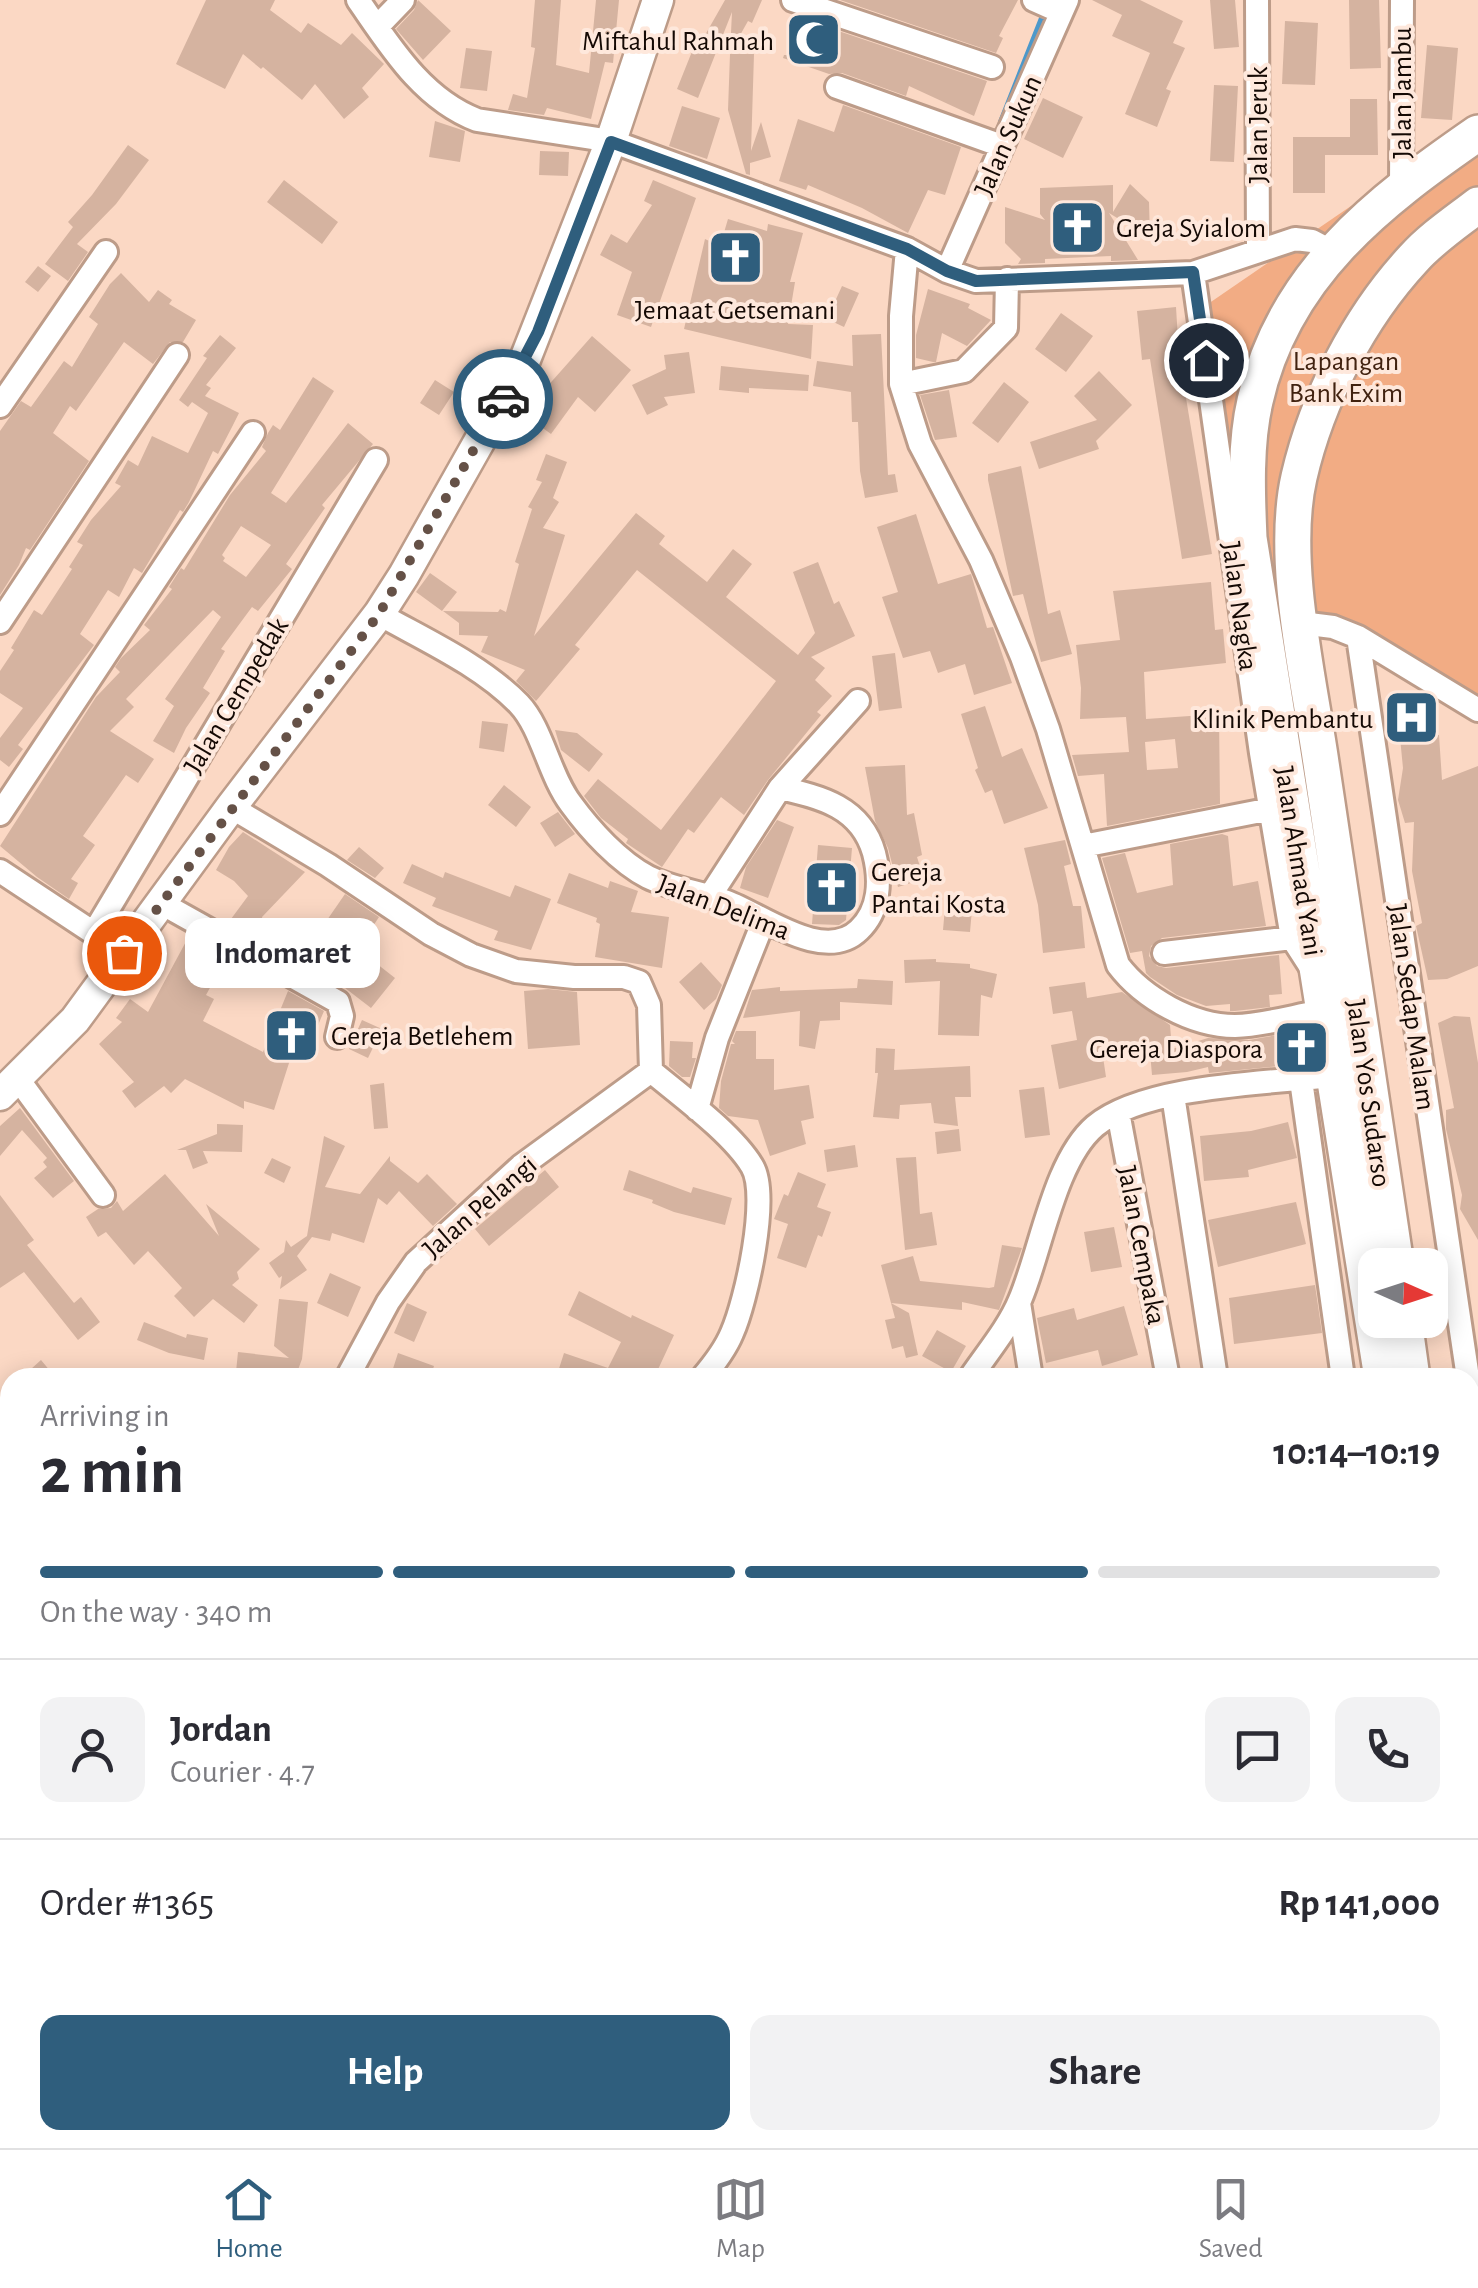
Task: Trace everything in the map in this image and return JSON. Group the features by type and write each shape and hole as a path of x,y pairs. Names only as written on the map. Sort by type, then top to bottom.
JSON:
{"highway":[{"name":"Jalan Ahmad Yani","path":"1380,1368 1316,1078 1333,999 1265,648 1248,509 1253,411 1262,376 1287,321 1331,251 1401,187 1478,133"},
{"name":"Jalan Yos Sudarso","path":"1392,1248 1333,999 1294,514 1298,480 1320,412 1355,340 1396,279 1431,241 1478,205"},
{"path":"1406,1338 1411,1368"}],"main road":[{"path":"9,1087 75,1020 231,806 379,614 524,362 611,142 658,0"}],"street":[{"path":"358,0 424,88 448,108 477,120 611,142 907,249 947,271 976,281 1193,272 1303,238 1331,251"},
{"path":"377,27 402,0"},
{"path":"794,0 992,66"},
{"path":"1034,0 1064,6"},
{"name":"Jalan Jeruk","path":"1257,0 1258,251"},
{"name":"Jalan Jambu","path":"1401,187 1402,0"},
{"name":"Jalan Sukun","path":"947,271 1064,6"},
{"path":"837,87 1002,146"},
{"path":"907,249 901,384 920,444 980,560 1022,657 1048,728 1114,956 1125,974 1147,994 1182,1012 1223,1025 1248,1024 1333,999 1292,938 1164,953"},
{"path":"0,406 106,252"},
{"name":"Jalan Nagka","path":"1193,272 1292,938"},
{"path":"901,384 968,369 1006,328 1007,280"},
{"path":"0,622 177,355"},
{"path":"0,814 254,432"},
{"name":"Jalan Cempedak","path":"94,931 376,460"},
{"name":"Jalan Delima","path":"379,614 490,679 517,702 571,804 631,866 659,881 710,896 801,937 839,941 850,938 869,919 878,892 873,850 857,822 838,805 780,788"},
{"path":"1301,623 1333,627 1358,637 1478,710"},
{"name":"Jalan Sedap Malam","path":"1358,637 1467,1368"},
{"path":"710,896 780,788 858,701"},
{"path":"231,806 470,955 516,971 624,977 639,982 649,1005 651,1070 698,1109 752,1165 758,1192 752,1258 740,1314 711,1368"},
{"path":"1083,846 1271,809"},
{"path":"0,871 124,953"},
{"path":"161,902 332,998 341,1006 337,1037"},
{"path":"698,1109 717,1038 764,920"},
{"name":"Jalan Pelangi","path":"352,1368 388,1302 416,1262 521,1166 651,1070"},
{"path":"976,1368 1019,1302 1070,1159 1096,1126 1118,1112 1172,1095 1316,1078 1342,1368"},
{"path":"9,1087 103,1195"},
{"path":"1172,1095 1214,1368"},
{"name":"Jalan Cempaka","path":"1118,1112 1166,1368"},
{"path":"1019,1302 1029,1368"}],"green space":[{"name":"Lapangan Bank Exim","path":"1478,119 1478,697 1345,637 1244,648 1205,306"}],"building":[{"path":"206,0 275,0 270,10 301,33 308,23 341,45 352,33 384,64 362,88 369,97 344,119 315,84 302,100 243,54 225,89 176,64"},
{"path":"418,0 451,31 423,60 396,29"},
{"path":"535,0 561,0 556,65 589,73 596,0 619,0 613,63 605,62 591,119 547,108 544,115 508,110 513,94 527,98 535,48 531,47"},
{"path":"725,0 762,0 752,23 748,21 730,53 732,12 698,98 677,89 693,49 696,51"},
{"path":"840,0 1018,0 999,36 1003,38 996,53"},
{"path":"1092,0 1140,0 1183,21 1173,43 1185,48 1166,89 1171,91 1157,127 1125,114 1150,53 1112,36 1122,15"},
{"path":"1210,0 1235,0 1239,47 1214,49"},
{"path":"1349,0 1379,0 1381,68 1350,69"},
{"path":"797,17 987,81 974,116 909,86 906,96 842,73 829,74 783,58 830,56 790,39"},
{"path":"1285,21 1318,23 1315,85 1282,84"},
{"path":"1427,45 1458,48 1452,120 1421,118"},
{"path":"466,48 492,51 487,91 460,88"},
{"path":"730,54 754,54 751,151 761,122 771,157 750,163 750,175 746,174 728,110"},
{"path":"1214,85 1238,86 1234,162 1210,161"},
{"path":"1043,98 1083,117 1063,158 1024,139"},
{"path":"1350,99 1377,99 1378,155 1325,155 1325,193 1293,193 1293,137 1350,137"},
{"path":"843,105 961,147 945,195 928,190 908,233 808,185 806,190 779,181 798,119 834,132"},
{"path":"682,106 720,118 707,159 669,146"},
{"path":"435,121 465,131 460,162 429,157"},
{"path":"128,145 149,160 116,204 77,244 88,252 68,281 45,264 73,227 68,222"},
{"path":"540,151 569,152 568,176 539,175"},
{"path":"284,180 338,222 322,244 267,202"},
{"path":"653,180 696,198 651,327 617,315 632,272 600,255 611,234 627,243 652,205 644,201"},
{"name":"Greja Syialom","path":"1130,184 1149,202 1150,238 1109,213 1138,260 1111,261 1111,256 1018,264 1021,259 1005,243 1005,207 1045,220 1040,214 1040,188 1113,185 1113,212"},
{"path":"728,219 767,231 768,224 803,233 790,282 795,282 788,324 813,325 811,359 684,329 705,239 720,246"},
{"path":"38,266 51,276 38,292 25,282"},
{"path":"121,273 149,302 158,290 172,300 169,304 196,320 183,342 170,342 153,364 124,342 76,411 70,406 53,433 89,461 30,550 26,548 0,595 0,431 21,401 31,407 64,361 72,367 98,324 89,317"},
{"path":"842,286 859,293 844,327 827,319"},
{"path":"928,289 970,304 968,308 991,320 967,346 942,333 936,362 916,358 916,335"},
{"path":"1176,307 1179,356 1212,554 1182,559 1150,359 1142,360 1137,311"},
{"path":"1061,313 1093,336 1066,372 1035,349"},
{"path":"881,334 888,475 895,474 898,492 865,498 858,422 852,422 851,392 813,386 817,361 853,366 852,335"},
{"path":"220,335 236,348 206,385 211,388 205,396 239,413 218,454 213,451 183,512 180,510 142,573 134,568 119,597 108,590 80,634 94,645 18,745 23,749 9,767 0,760 0,738 23,708 0,693 0,671 14,650 11,648 34,610 42,615 72,569 69,567 83,545 77,542 121,486 115,483 128,460 138,466 152,436 188,453 208,413 192,402 188,407 179,400 207,358 203,356"},
{"path":"592,336 631,370 595,412 578,397 551,434 522,413 541,386 545,389"},
{"path":"689,352 695,393 664,397 668,405 647,415 632,385 666,369 664,355"},
{"path":"721,366 809,375 808,391 719,390"},
{"path":"1099,371 1132,405 1096,441 1099,449 1039,469 1030,442 1097,420 1074,396"},
{"path":"313,377 334,391 271,493 286,503 348,423 373,444 322,505 325,508 286,564 292,569 258,611 252,607 221,649 225,651 203,688 210,693 174,753 153,741 174,706 165,699 221,617 213,610 126,699 134,707 110,731 154,759 138,783 126,775 83,836 95,845 71,879 78,883 69,899 0,846 96,697 120,672 115,667 121,658 150,630 144,625 172,589 169,587 181,568 184,570 230,495 266,451 262,447 273,425 280,430","holes":["241,526 271,545 246,577 223,561 222,555"]},
{"path":"435,380 454,392 439,415 420,403"},
{"path":"1004,382 1029,402 998,443 972,423"},
{"path":"949,390 957,437 935,440 920,395"},
{"path":"546,454 567,462 553,498 559,502 543,528 565,535 534,636 636,513 665,536 659,544 707,582 733,549 752,564 726,597 798,655 815,633 793,572 818,562 834,604 839,601 855,636 811,657 825,668 815,680 832,696 744,815 721,797 694,833 688,829 662,867 626,843 628,839 601,818 584,796 598,779 661,830 776,681 637,570 575,645 580,649 536,701 516,681 525,670 481,652 488,636 459,635 459,623 443,611 506,612 519,564 515,562 532,509 528,507 542,482 536,480"},
{"path":"1021,466 1048,614 1060,610 1072,654 1041,662 1023,594 1013,596 988,480 988,474"},
{"path":"916,514 938,584 971,574 987,628 993,627 1012,683 974,695 965,664 938,673 930,651 903,658 882,597 898,592 877,527"},
{"path":"430,573 457,592 442,611 416,592"},
{"path":"1211,582 1215,630 1223,629 1226,663 1144,672 1146,719 1219,714 1220,804 1107,826 1104,774 1078,776 1072,755 1129,752 1126,717 1080,719 1076,645 1120,640 1113,591","holes":["1175,739 1178,768 1147,770 1145,742"]},
{"path":"895,653 902,708 879,711 872,656"},
{"path":"1396,697 1427,697 1427,735 1439,735 1442,780 1478,766 1478,966 1447,979 1428,980 1416,926 1422,923 1412,871 1414,822 1405,823 1398,800 1403,768"},
{"path":"985,706 1002,757 1022,748 1048,808 1004,824 992,790 985,793 975,770 978,768 961,714"},
{"path":"482,721 508,724 504,752 479,748"},
{"path":"555,730 577,733 603,754 589,772 561,750"},
{"path":"905,765 907,815 914,813 922,855 917,857 924,879 898,887 888,848 875,821 865,767"},
{"path":"504,785 531,807 516,827 488,805"},
{"path":"558,812 575,834 555,847 540,823"},
{"path":"777,820 794,827 768,898 740,888 746,867"},
{"path":"243,832 305,872 262,917 305,952 345,894 379,917 358,949 395,978 371,1008 336,981 256,939 231,919 248,896 216,870"},
{"path":"1228,836 1233,886 1258,881 1266,926 1162,938 1151,946 1149,956 1157,966 1166,968 1279,955 1282,994 1269,995 1270,1007 1230,1011 1230,1004 1206,1006 1177,995 1150,977 1142,951 1130,953 1102,858 1125,853 1137,893 1173,885 1170,844"},
{"path":"1065,840 1071,864 1064,866 1073,906 1081,906 1085,948 1043,953 1038,905 1024,848"},
{"name":"Gereja Pantai Kosta","path":"818,845 852,848 846,920 839,925 812,924"},
{"path":"359,847 384,868 375,878 347,860"},
{"path":"412,864 443,878 445,872 510,897 515,885 551,899 531,950 494,940 498,931 432,906 436,898 403,883"},
{"path":"569,873 608,888 610,881 638,891 631,912 669,917 662,968 595,957 600,924 597,918 557,903"},
{"path":"945,907 972,909 970,932 943,930"},
{"path":"189,936 227,957 206,995 214,999 203,1021 263,1052 288,991 324,1011 305,1056 304,1016 274,1110 244,1101 244,1109 185,1079 171,1093 164,1086 135,1108 122,1091 134,1082 99,1044 122,1022 116,1018 130,999 148,1012"},
{"path":"904,960 970,964 970,968 997,974 992,998 981,995 979,1036 938,1035 940,981 905,983"},
{"path":"701,962 722,985 716,999 704,1010 679,982"},
{"path":"858,979 893,981 892,1005 840,1002 840,1020 820,1021 815,1049 799,1046 800,1011 743,1018 752,990 857,988"},
{"path":"1085,982 1087,998 1122,992 1170,1025 1172,1049 1208,1038 1249,1040 1305,1030 1311,1063 1209,1073 1208,1067 1152,1075 1149,1041 1102,1050 1106,1077 1059,1089 1051,1045 1077,1040 1072,1011 1053,1014 1049,987"},
{"path":"524,991 577,992 580,1045 528,1049"},
{"path":"1454,1016 1470,1017 1478,1063 1478,1240 1460,1209 1462,1195 1446,1129 1446,1110 1454,1108 1438,1023"},
{"path":"362,1020 382,1029 368,1058 349,1049"},
{"path":"736,1031 756,1031 756,1059 774,1059 774,1090 809,1085 814,1118 801,1121 806,1144 770,1156 758,1120 728,1116 719,1108 721,1081"},
{"path":"670,1041 693,1042 692,1058 696,1058 690,1077 682,1077 669,1066"},
{"path":"876,1048 895,1049 894,1070 970,1066 971,1097 955,1097 958,1126 934,1123 931,1103 900,1105 899,1119 873,1117 878,1073"},
{"path":"384,1083 388,1128 374,1129 370,1085"},
{"path":"1044,1087 1050,1135 1025,1138 1019,1090"},
{"path":"20,1108 74,1181 53,1198 34,1178 47,1167 43,1162 47,1158 22,1130 0,1156 0,1126"},
{"path":"1288,1122 1297,1158 1248,1170 1249,1177 1204,1181 1200,1136 1251,1131"},
{"path":"217,1124 243,1125 242,1152 203,1151 208,1163 193,1169 186,1150 177,1150 217,1134"},
{"path":"959,1129 961,1151 937,1154 935,1132"},
{"path":"324,1136 345,1146 325,1187 360,1194 390,1156 390,1161 418,1183 427,1174 457,1204 433,1226 399,1191 387,1205 378,1198 364,1243 332,1233 330,1241 312,1237 297,1256 307,1270 280,1289 282,1276 279,1278 269,1263 284,1252 286,1240 291,1247 307,1236"},
{"path":"855,1145 858,1167 827,1172 824,1150"},
{"path":"916,1157 920,1214 932,1212 937,1245 905,1250 896,1158"},
{"path":"272,1158 291,1167 284,1183 264,1173"},
{"path":"545,1170 559,1187 489,1246 475,1229"},
{"path":"629,1170 691,1193 693,1187 732,1198 725,1225 674,1212 623,1190"},
{"path":"798,1172 826,1184 817,1207 831,1212 806,1268 777,1258 788,1224 774,1219"},
{"path":"165,1174 219,1236 206,1204 260,1249 237,1272 239,1279 232,1285 258,1305 244,1323 213,1299 194,1317 174,1296 182,1288 148,1251 134,1265 106,1232 98,1237 86,1217 98,1209 111,1208 117,1201 123,1211"},
{"path":"0,1195 34,1240 27,1245 74,1303 81,1297 100,1322 78,1340 24,1272 0,1288"},
{"path":"1296,1202 1306,1244 1218,1267 1208,1220"},
{"path":"1114,1227 1122,1267 1091,1272 1084,1232"},
{"path":"1002,1245 1022,1248 999,1310 962,1302 962,1310 891,1303 881,1265 913,1256 920,1281 989,1288 994,1287"},
{"path":"330,1273 361,1287 348,1317 317,1303"},
{"path":"1315,1285 1322,1333 1234,1344 1229,1298"},
{"path":"579,1291 674,1335 659,1368 608,1368 621,1342 568,1315"},
{"path":"279,1299 308,1302 299,1368 236,1368 238,1352 289,1358 274,1346"},
{"path":"407,1303 427,1312 414,1342 394,1333"},
{"path":"891,1303 909,1313 918,1355 906,1358 903,1346 892,1349 885,1320 895,1318"},
{"path":"1124,1306 1138,1355 1102,1366 1098,1350 1046,1363 1037,1318 1074,1308 1077,1320"},
{"path":"144,1322 186,1338 187,1334 208,1338 204,1360 169,1353 137,1340"},
{"path":"937,1330 966,1346 953,1368 944,1368 922,1356"},
{"path":"398,1353 434,1366 433,1368 393,1368"},
{"path":"564,1353 608,1368 559,1368"}],"waterway":[{"path":"1001,122 1046,8"}],"way so far":[{"path":"124,953 379,614 503,399"}],"place":[{"name":"Miftahul Rahmah","path":"813,40"},
{"name":"Greja Syialom","path":"1077,227"},
{"name":"Jemaat Getsemani","path":"735,258"},
{"name":"Klinik Pembantu","path":"1412,718"},
{"name":"Gereja Pantai Kosta","path":"832,887"},
{"name":"Indomaret","path":"124,953"},
{"name":"Gereja Betlehem","path":"292,1035"},
{"name":"Gereja Diaspora","path":"1302,1048"}],"route":[{"path":"503,399 538,332 611,142 907,249 947,271 976,281 1193,272 1206,360"}]}
